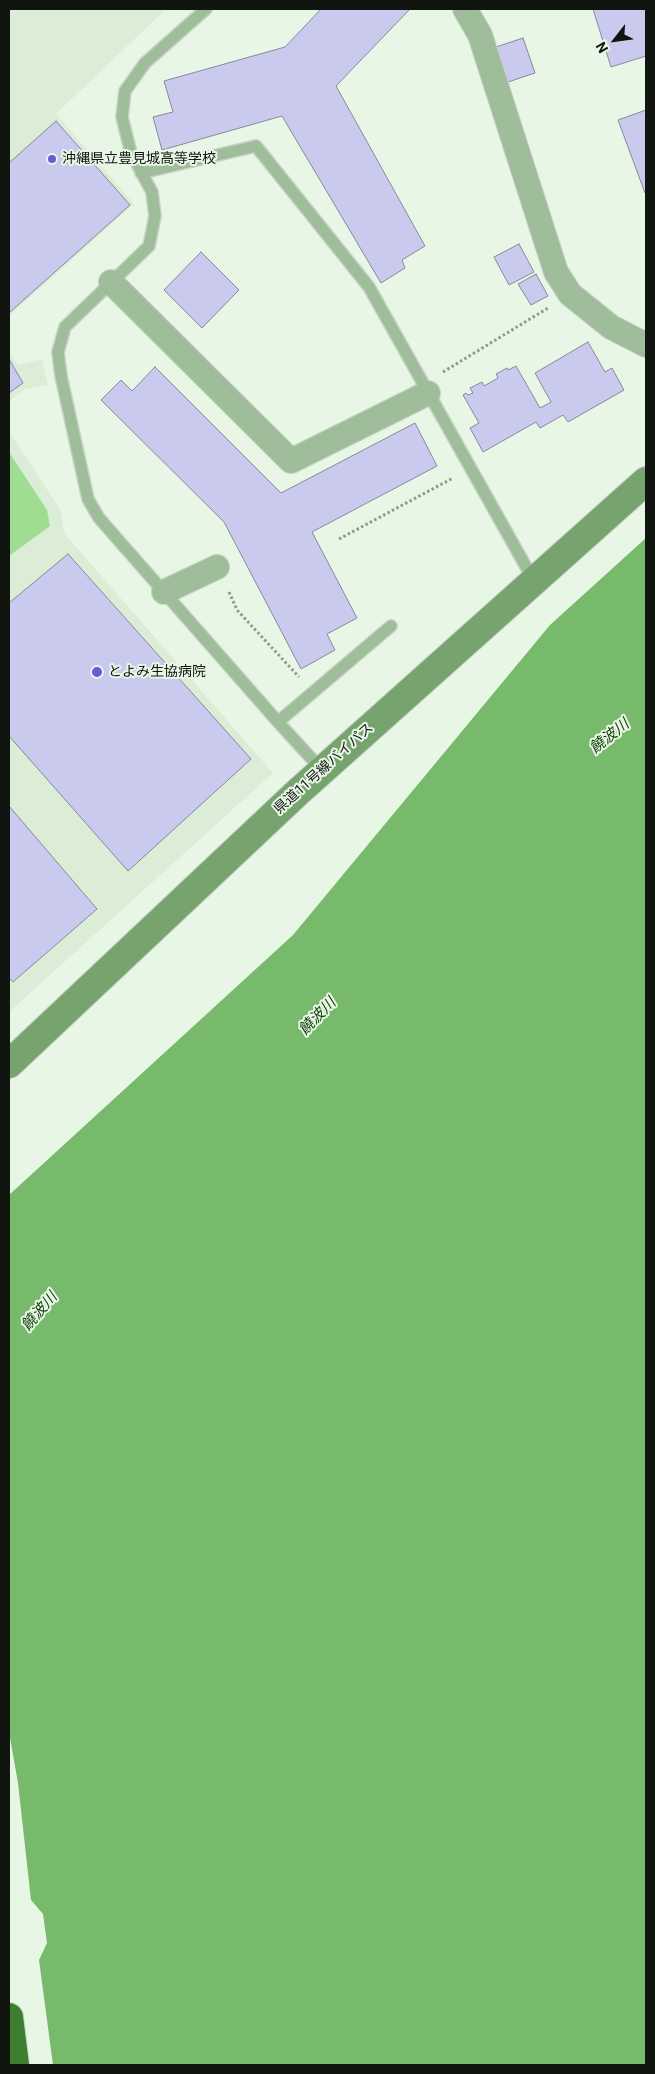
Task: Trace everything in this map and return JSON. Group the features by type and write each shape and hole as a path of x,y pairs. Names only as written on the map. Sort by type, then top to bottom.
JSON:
{"highway":[{"path":"9,2017 15,2065"}],"main road":[{"name":"県道11号線バイパス","path":"9,1064 322,770 646,481"}],"street":[{"path":"465,9 480,35 556,272 570,294 611,327 646,345"},
{"path":"111,282 291,461 426,389"},
{"path":"164,592 217,567"}],"lane":[{"path":"206,9 145,63 125,91 122,117 131,154 152,192 155,216 149,246 65,327 58,352 61,376 88,499 99,518 322,770"},
{"path":"141,172 256,146 369,287 534,581"},
{"path":"278,722 391,626"}],"path":[{"path":"426,389 570,294"},
{"path":"339,539 471,469"},
{"path":"217,567 237,610 313,692"}],"shaded area":[{"name":"沖縄県立豊見城高等学校","path":"9,9 166,9 56,114 134,204 9,316"},
{"path":"9,351 18,365 42,359 48,385 25,389 9,401"},
{"name":"とよみ生協病院","path":"9,431 61,511 64,533 273,773 9,1012"},
{"path":"9,452 47,510 50,526 9,556"}],"water":[{"name":"饒波川","path":"646,538 646,2065 9,2065 9,1195 293,935 550,625"}],"pier":[{"path":"9,1732 18,1783 31,1900 43,1914 47,1943 39,1960 53,2065 9,2065"}],"building":[{"path":"321,9 410,9 336,86 425,246 402,260 405,268 381,283 282,116 162,150 153,117 173,112 164,81 285,47"},
{"path":"593,9 646,9 646,56 611,67"},
{"path":"523,38 535,73 508,82 496,47"},
{"path":"646,110 646,193 645,193 618,120"},
{"path":"56,121 130,205 9,313 9,163"},
{"path":"519,244 534,272 509,285 494,257"},
{"path":"201,252 239,290 202,328 164,290"},
{"path":"536,274 548,296 531,305 518,284"},
{"path":"588,342 605,372 612,368 624,390 568,422 563,415 540,428 536,422 483,452 470,428 479,423 463,395 473,393 470,388 482,382 484,386 498,378 496,374 516,366 540,408 551,402 535,373"},
{"path":"9,359 23,383 9,393"},
{"path":"155,367 281,493 415,423 437,466 312,532 357,618 327,634 335,650 301,669 224,522 101,400 121,380 132,391"},
{"name":"とよみ生協病院","path":"68,554 251,759 128,871 9,736 9,603"},
{"path":"9,806 97,909 13,982 9,978"}],"place":[{"name":"沖縄県立豊見城高等学校","path":"52,159"},
{"name":"とよみ生協病院","path":"97,672"}]}
